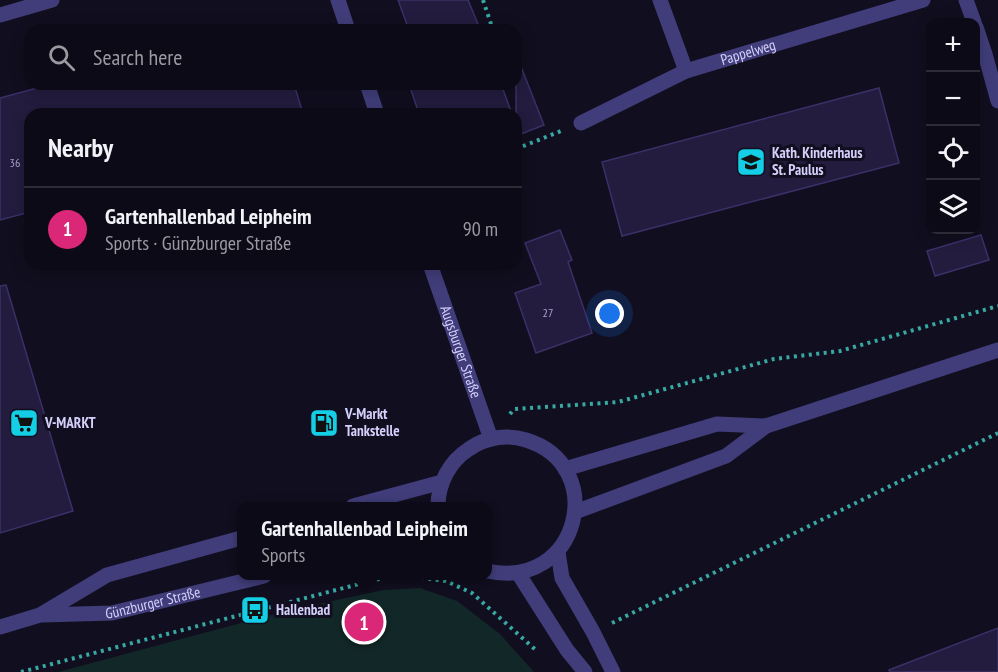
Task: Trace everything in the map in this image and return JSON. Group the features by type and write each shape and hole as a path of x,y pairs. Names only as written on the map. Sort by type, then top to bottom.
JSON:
{"street":[{"path":"0,15 52,0"},
{"path":"338,0 346,24"},
{"path":"660,0 686,71"},
{"name":"Pappelweg","path":"581,123 686,71 923,0"},
{"path":"966,0 973,18"},
{"path":"980,40 998,101"},
{"path":"369,90 375,108"},
{"name":"Augsburger Straße","path":"432,270 491,439"},
{"path":"575,512 726,456 766,426 998,350"},
{"path":"565,469 717,424 766,426"},
{"path":"438,502 442,482 450,467 461,454 491,439 506,437 534,442 546,448 565,469 574,489 575,512 569,533 558,552 540,565 518,573 492,572"},
{"path":"371,502 442,482"},
{"name":"Günzburger Straße","path":"0,627 40,615 107,575 237,539"},
{"path":"558,552 562,578 594,632 613,672"},
{"path":"518,573 567,650 585,672"},
{"name":"Günzburger Straße","path":"40,615 112,613 248,580"}],"path":[{"path":"483,0 491,24"},
{"path":"522,147 581,123"},
{"path":"491,439 514,409 618,402 774,359 840,351 998,306"},
{"path":"594,632 998,433"},
{"path":"21,672 375,580"},
{"path":"438,580 446,581 472,593 549,662 567,650"}],"green space":[{"path":"420,588 457,601 500,634 534,672 58,672 286,611 383,590"}],"building":[{"path":"398,0 468,0 478,24 407,24"},
{"path":"522,69 544,125 522,134 522,108 516,108 516,90 522,90"},
{"name":"Kath. Kinderhaus St. Paulus","path":"879,88 899,163 622,236 602,162"},
{"path":"30,90 296,90 301,108 24,108 24,214 0,220 0,98"},
{"path":"411,90 503,90 510,108 417,108"},
{"path":"560,230 572,260 568,262 592,333 536,353 515,293 541,284 525,243"},
{"path":"981,235 989,260 935,276 927,251"},
{"name":"V-MARKT","path":"6,285 73,511 0,533 0,286"},
{"path":"998,628 998,672 890,672 889,670"}],"place":[{"name":"Kath. Kinderhaus St. Paulus","path":"751,162"},
{"name":"V-MARKT","path":"24,423"},
{"name":"V-Markt Tankstelle","path":"324,423"},
{"name":"Hallenbad","path":"255,610"},
{"name":"Gartenhallenbad Leipheim","path":"364,622"}]}
